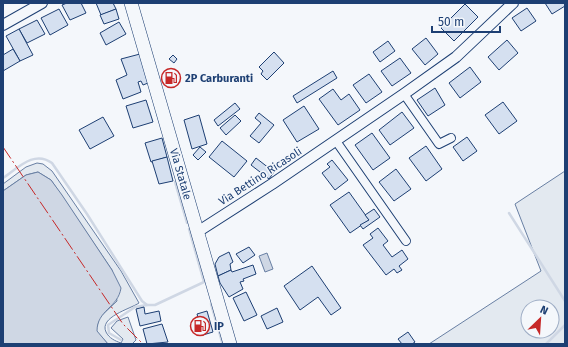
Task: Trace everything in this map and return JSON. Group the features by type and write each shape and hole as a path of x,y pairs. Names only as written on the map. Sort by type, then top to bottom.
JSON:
{"main road":[{"name":"Via Statale","path":"131,3 230,344"}],"street":[{"path":"3,25 42,3"},
{"name":"Via Bettino Ricasoli","path":"196,229 202,229 272,184 456,57 513,3"},
{"path":"404,94 439,144 451,138"},
{"path":"336,141 406,241"}],"shaded area":[{"path":"37,163 43,164 52,171 121,271 139,303 116,314 107,322 105,327 109,336 121,343 123,339 111,328 117,321 128,317 136,340 132,344 108,344 96,331 99,318 117,301 112,270 51,180 38,172 26,175 3,191 3,184 26,167"},
{"path":"565,171 565,344 429,344 541,271 515,204"},
{"path":"38,172 51,180 62,195 112,270 121,288 116,300 100,318 98,324 97,331 108,344 3,344 3,191 26,175"},
{"path":"267,253 273,269 265,272 259,256"}],"building":[{"path":"67,3 81,3 86,13 70,20 62,5"},
{"path":"96,3 113,3 116,9 101,15"},
{"path":"545,3 565,3 565,6 552,14"},
{"path":"465,4 478,17 454,41 441,28"},
{"path":"527,8 536,21 521,31 512,18"},
{"path":"59,9 68,25 50,35 41,18"},
{"path":"116,9 119,19 104,24 100,15"},
{"path":"37,20 45,34 27,43 19,29"},
{"path":"119,22 126,34 106,45 100,33"},
{"path":"19,29 33,55 20,61 6,36"},
{"path":"426,38 438,54 425,65 412,49"},
{"path":"507,40 518,53 499,70 488,57"},
{"path":"388,41 395,51 380,62 373,52"},
{"path":"13,49 20,61 3,71 3,55"},
{"path":"274,52 284,63 267,80 261,74 263,71 259,67"},
{"path":"140,54 148,83 143,85 141,81 138,82 141,92 123,99 116,80 127,75 121,59"},
{"path":"173,55 177,59 174,63 169,59"},
{"path":"400,58 411,73 392,86 381,71"},
{"path":"470,67 481,82 460,98 449,83"},
{"path":"333,71 337,78 297,103 293,96"},
{"path":"173,73 176,80 166,84 164,76"},
{"path":"369,74 382,92 366,103 353,85"},
{"path":"435,88 445,105 428,116 417,100"},
{"path":"333,89 341,100 349,94 360,110 338,125 319,99"},
{"path":"146,100 153,122 133,128 126,106"},
{"path":"503,102 517,121 499,134 485,115"},
{"path":"235,103 240,109 218,126 214,120"},
{"path":"304,106 319,129 297,142 283,120"},
{"path":"402,112 414,128 390,145 379,130"},
{"path":"259,113 274,125 259,143 250,136 261,123 255,118"},
{"path":"199,115 207,144 192,149 184,120"},
{"path":"235,115 241,121 226,135 220,128"},
{"path":"103,117 114,136 90,149 79,130"},
{"path":"372,133 390,158 373,170 355,145"},
{"path":"467,137 477,151 463,161 453,147"},
{"path":"162,138 167,157 151,162 145,143"},
{"path":"222,141 247,161 234,177 209,157"},
{"path":"426,146 442,169 426,181 409,158"},
{"path":"200,147 206,152 198,160 193,155"},
{"path":"167,157 173,181 159,184 152,161"},
{"path":"256,158 274,172 269,179 251,165"},
{"path":"332,160 348,180 335,190 322,173 330,167 327,164"},
{"path":"396,169 411,189 394,201 379,182"},
{"path":"349,192 369,220 350,233 330,205"},
{"path":"374,209 380,217 363,229 360,225 369,220 365,215"},
{"path":"378,228 388,241 383,245 392,257 402,250 408,259 399,266 402,270 397,273 394,269 386,275 363,245 373,238 370,234"},
{"path":"249,247 255,255 243,263 236,254"},
{"path":"229,252 233,262 230,264 231,270 218,276 215,264 219,257"},
{"path":"253,265 256,274 243,279 244,281 240,282 243,289 229,297 220,283 218,276 231,270 232,272"},
{"path":"312,266 341,308 331,315 318,297 300,310 284,286"},
{"path":"246,292 257,315 244,321 233,298"},
{"path":"144,307 145,314 159,311 161,321 140,326 136,309"},
{"path":"277,308 283,322 267,329 261,316"},
{"path":"207,311 213,332 203,335 197,314"},
{"path":"162,324 168,342 147,344 143,329"},
{"path":"408,332 415,342 412,344 402,344 398,339"}],"waterway":[{"path":"3,178 20,165 33,159 39,158 52,163 87,214 142,301 147,305 155,305 204,282 189,229"},
{"path":"175,182 187,223"},
{"path":"509,213 565,301"},
{"path":"211,304 222,342"},
{"path":"121,340 109,333 108,325 135,307 147,305"},
{"path":"546,344 565,325"}],"power":[{"path":"3,147 123,324 143,344"}],"place":[{"name":"2P Carburanti","path":"171,78"},
{"name":"IP","path":"200,326"}]}
